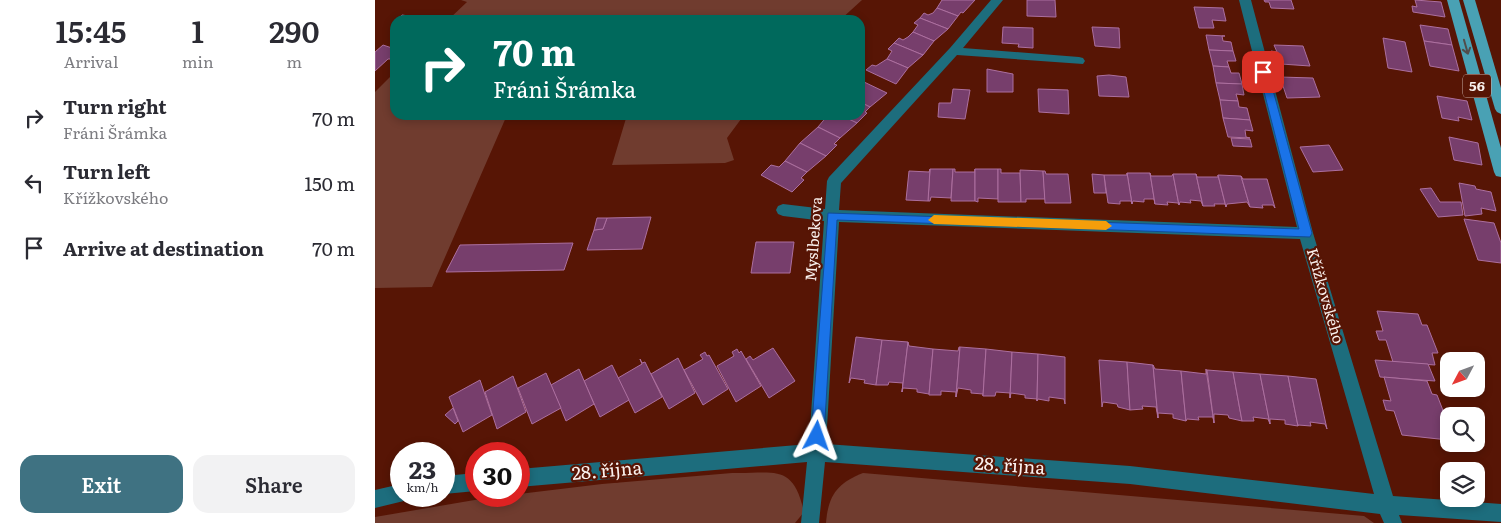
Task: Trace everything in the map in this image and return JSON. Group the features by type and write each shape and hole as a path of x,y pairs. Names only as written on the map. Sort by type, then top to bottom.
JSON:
{"main road":[{"name":"56","path":"1453,0 1501,172"},
{"name":"56","path":"1469,0 1501,109"}],"street":[{"name":"Myslbekova","path":"810,523 817,452 834,181 954,51 997,0"},
{"name":"Křížkovského","path":"1245,0 1306,233 1386,505 1393,523"},
{"path":"954,51 1079,61"},
{"path":"783,210 832,216 1306,233"},
{"name":"28. října","path":"530,477 817,452 1130,475 1386,505 1501,513"},
{"path":"375,499 390,496"}],"shaded area":[{"path":"461,0 862,0 846,15 453,15 467,2"},
{"path":"390,77 390,120 505,120 432,287 375,288 375,92"},
{"path":"626,120 740,120 727,138 734,160 725,163 612,165"},
{"path":"732,473 780,474 788,478 794,485 800,496 804,512 795,523 375,523 375,517 434,507 455,507 455,503 465,502 465,507 530,507 530,493 602,484"},
{"path":"863,473 1364,516 1374,523 826,523 829,505 840,486"}],"building":[{"path":"942,0 975,0 958,16 937,8"},
{"path":"1027,0 1055,0 1056,17 1027,16"},
{"path":"1264,0 1291,0 1294,9 1271,8 1269,2"},
{"path":"1415,0 1441,2 1445,17 1413,12 1412,6 1417,7"},
{"path":"1194,7 1223,8 1226,21 1212,20 1214,28 1199,28"},
{"path":"937,8 958,16 948,29 920,18 924,13 928,15 933,13"},
{"path":"920,18 948,29 934,41 913,32 918,25 914,23"},
{"path":"1420,25 1448,29 1452,45 1424,41"},
{"path":"1003,27 1033,28 1033,48 1018,47 1019,44 1002,43"},
{"path":"1092,27 1119,28 1120,48 1095,46"},
{"path":"913,32 934,41 923,55 894,43 899,38 903,40"},
{"path":"1206,35 1225,36 1222,36 1223,41 1231,42 1233,51 1209,50"},
{"path":"1383,38 1405,42 1412,72 1388,68"},
{"path":"1424,41 1452,45 1459,71 1430,66"},
{"path":"894,43 923,55 908,68 887,59 892,51 888,49"},
{"path":"383,45 390,47 390,59 375,71 375,52"},
{"path":"1274,45 1303,46 1310,66 1281,64 1279,57 1273,57 1271,51 1277,52"},
{"path":"1209,50 1233,51 1236,61 1227,61 1229,67 1213,66"},
{"path":"887,59 908,68 896,84 866,70 872,65 876,66"},
{"path":"1213,66 1229,67 1231,73 1239,73 1242,84 1216,83"},
{"path":"987,69 1013,74 1013,92 987,92"},
{"path":"1097,76 1126,77 1129,97 1099,96"},
{"path":"1280,77 1313,78 1320,97 1287,98"},
{"path":"865,82 887,93 870,107 865,104"},
{"path":"1216,83 1242,84 1244,95 1236,94 1238,101 1220,100"},
{"path":"953,89 970,90 965,119 938,117 939,103 951,103"},
{"path":"1038,89 1068,90 1069,114 1039,112"},
{"path":"1437,96 1467,101 1472,120 1458,117 1459,121 1442,118"},
{"path":"1220,100 1238,101 1239,107 1247,108 1250,120 1223,118"},
{"path":"865,104 870,107 865,112"},
{"path":"1223,118 1250,120 1253,131 1245,130 1246,137 1250,138 1228,137"},
{"path":"824,120 851,120 857,123 840,138 818,127"},
{"path":"818,127 840,138 834,144 837,145 826,156 800,143"},
{"path":"1449,137 1478,143 1482,165 1454,160"},
{"path":"1231,138 1250,139 1252,147 1233,146"},
{"path":"800,143 826,156 807,172 785,161"},
{"path":"1329,145 1343,170 1313,172 1300,147"},
{"path":"785,161 807,172 801,178 804,180 792,192 761,175 771,165 779,167"},
{"path":"930,169 953,169 951,198 931,197 930,201 928,201"},
{"path":"930,169 928,201 906,200 909,171 929,172"},
{"path":"953,169 955,169 955,172 975,172 975,201 951,201"},
{"path":"975,169 998,169 998,199 978,198 978,202 975,201"},
{"path":"998,169 1001,169 1001,173 1020,173 1021,202 998,202"},
{"path":"1020,170 1043,171 1045,199 1026,199 1026,202 1021,202"},
{"path":"1043,171 1046,174 1068,174 1071,203 1045,203"},
{"path":"1127,173 1150,173 1155,204 1154,199 1144,199 1144,202 1133,201 1132,204"},
{"path":"1127,173 1132,204 1131,201 1120,201 1120,204 1108,203 1104,175 1127,175"},
{"path":"1150,173 1151,176 1172,176 1173,174 1179,205 1178,203 1167,202 1168,205 1155,204"},
{"path":"1092,174 1104,175 1106,193 1094,193"},
{"path":"1173,174 1196,174 1203,206 1201,201 1190,200 1191,203 1180,202 1179,205"},
{"path":"1196,174 1197,177 1218,177 1218,175 1226,207 1225,204 1203,206"},
{"path":"1218,175 1241,176 1250,207 1247,202 1227,204 1226,207"},
{"path":"1241,176 1243,179 1267,179 1275,208 1273,205 1262,205 1263,208 1250,207"},
{"path":"1459,183 1491,192 1496,211 1481,208 1482,214 1465,216"},
{"path":"1431,188 1440,202 1461,202 1463,215 1438,217 1420,189"},
{"path":"651,217 642,249 587,250 594,230 603,229 607,218"},
{"path":"597,218 607,218 603,229 594,230"},
{"path":"1464,219 1494,223 1501,243 1501,263 1478,260"},
{"path":"756,242 794,242 790,273 751,273"},
{"path":"573,243 564,270 446,272 460,245"},
{"path":"1377,311 1418,314 1422,325 1427,325 1438,353 1432,353 1435,365 1393,362 1386,340 1379,340 1376,331 1383,331"},
{"path":"856,337 882,340 876,385 864,383 865,380 851,378 849,383"},
{"path":"882,340 908,342 902,392 903,383 889,382 888,385 876,385"},
{"path":"908,342 909,346 933,349 929,394 917,392 917,389 903,388 902,392"},
{"path":"959,347 956,397 956,392 941,391 941,395 929,395 933,349 958,351"},
{"path":"960,347 986,349 983,396 983,394 971,393 971,390 958,388 956,397"},
{"path":"773,348 795,381 769,398 746,359 750,356 753,360"},
{"path":"737,349 739,353 741,351 761,386 736,402 717,366 734,356 732,352"},
{"path":"986,349 1012,352 1010,398 1010,393 996,392 995,396 983,396"},
{"path":"705,352 707,356 709,355 728,389 703,405 684,370 703,359 700,355"},
{"path":"1012,352 1038,354 1037,401 1037,399 1025,398 1025,395 1011,393 1010,398"},
{"path":"1038,354 1065,357 1065,404 1064,399 1049,397 1049,401 1038,399 1037,401"},
{"path":"678,358 695,393 669,409 651,374"},
{"path":"640,359 642,363 645,362 662,397 635,413 618,378 642,364"},
{"path":"1099,360 1127,362 1130,410 1118,407 1117,404 1103,402 1102,407"},
{"path":"1375,360 1428,364 1435,381 1380,377"},
{"path":"1127,362 1153,365 1158,418 1156,407 1142,406 1143,409 1130,410"},
{"path":"612,365 629,400 600,417 584,381"},
{"path":"1153,365 1155,369 1181,371 1186,421 1173,418 1173,414 1158,413 1158,418"},
{"path":"579,369 594,404 566,421 551,385"},
{"path":"1206,369 1214,423 1213,417 1198,417 1199,420 1187,419 1186,421 1181,371 1206,374"},
{"path":"1207,370 1233,372 1242,421 1229,418 1228,415 1214,414 1214,423"},
{"path":"1233,372 1260,374 1270,424 1268,419 1253,417 1254,421 1242,421"},
{"path":"546,373 561,408 532,424 518,388"},
{"path":"1260,374 1288,376 1298,426 1285,424 1285,420 1270,419 1270,424"},
{"path":"513,376 526,412 497,429 485,392"},
{"path":"1288,376 1316,379 1327,429 1325,424 1310,422 1311,426 1298,426"},
{"path":"1384,377 1427,381 1432,394 1437,395 1442,407 1440,407 1440,439 1402,435 1394,411 1386,410 1383,400 1391,401"},
{"path":"480,380 492,415 463,432 449,397"},
{"path":"453,408 458,421 455,424 445,415"}],"slow traffic":[{"path":"934,220 1106,226"}],"route":[{"path":"817,436 832,216 1306,233 1263,72"}]}
